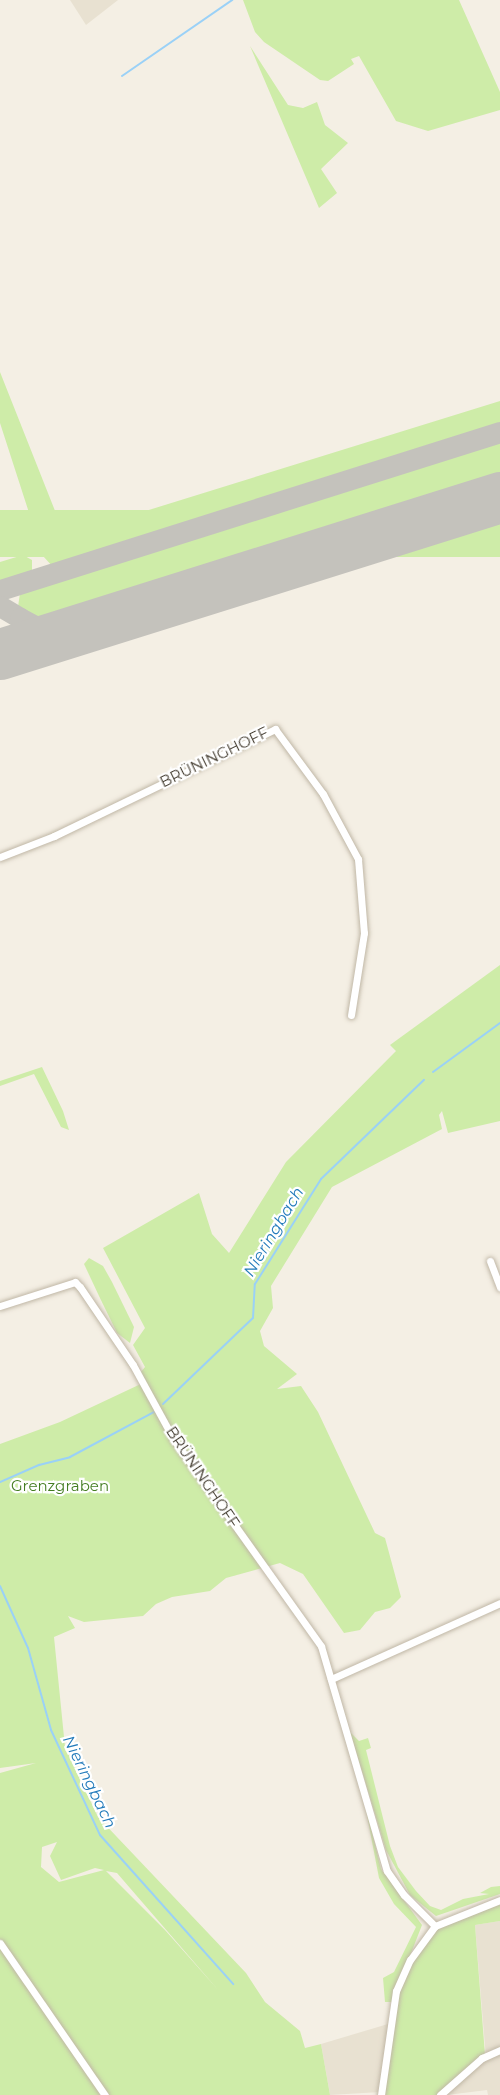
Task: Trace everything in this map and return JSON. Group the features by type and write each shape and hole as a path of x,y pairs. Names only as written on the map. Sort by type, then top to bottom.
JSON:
{"street":[{"name":"BRÜNINGHOFF","path":"0,858 54,836 275,729 323,794 358,859 364,933 351,1015"},
{"path":"490,1261 500,1287"},
{"name":"BRÜNINGHOFF","path":"0,1306 75,1281 80,1287 134,1365 174,1440 321,1646 387,1871 435,1926"},
{"path":"331,1679 500,1603"},
{"path":"381,2095 396,1990 410,1959 435,1926 500,1900"},
{"path":"0,1943 105,2095"},
{"path":"440,2095 482,2058 500,2050"}],"shaded area":[{"path":"70,0 118,0 86,25"},
{"path":"500,1921 500,2095 488,2095 487,2090 447,2095 486,2058 475,1925"},
{"path":"388,2024 380,2092 330,2095 321,2044"}],"green space":[{"path":"243,0 459,0 500,92 500,110 428,131 396,121 359,56 351,59 354,64 328,81 320,80 264,42 255,32"},
{"path":"250,46 288,105 303,108 317,102 325,125 348,143 321,169 337,193 319,208"},
{"path":"0,372 65,536 500,401 500,427 53,567 43,556 0,423"},
{"path":"500,436 500,485 52,627 23,614 18,607 20,593 30,585"},
{"path":"0,510 500,510 500,557 0,557"},
{"path":"23,555 32,560 32,573 0,586 0,562"},
{"name":"Grenzgraben","path":"500,965 500,1121 448,1133 442,1111 439,1115 442,1129 332,1187 271,1286 273,1308 260,1331 264,1346 297,1374 277,1389 301,1386 318,1412 375,1533 385,1538 401,1597 390,1608 375,1612 360,1630 344,1633 303,1574 280,1563 226,1578 210,1591 172,1597 156,1604 143,1616 84,1622 68,1616 75,1628 54,1637 65,1747 98,1817 246,1973 265,2002 300,2031 305,2048 321,2044 330,2095 0,2095 0,1773 36,1763 0,1768 0,1444 60,1422 145,1382 140,1373 145,1367 133,1345 145,1328 103,1248 199,1193 212,1234 229,1253 286,1162 396,1051 390,1045","holes":["57,1842 50,1856 61,1880 95,1868 104,1870 59,1882 41,1867 42,1847","106,1871 117,1873 219,1991 165,1930"]},
{"path":"42,1067 63,1111 69,1130 61,1127 34,1074 0,1086 0,1081"},
{"path":"89,1258 103,1266 134,1327 130,1343 117,1333 99,1296 84,1264"},
{"path":"350,1732 359,1741 368,1738 371,1748 366,1750 390,1846 398,1867 416,1891 430,1906 441,1910 463,1899 489,1894 480,1893 491,1887 500,1886 500,1894 436,1916 410,1895 386,1850"},
{"path":"363,1795 381,1869 422,1925 392,2002 385,2002 383,1978 394,1972 416,1927 394,1904 379,1878"},
{"path":"500,1902 500,1921 475,1925 485,2055 438,2095 384,2095 397,1991 411,1960 436,1927"}],"waterway":[{"path":"122,76 232,0"},
{"name":"Nieringbach","path":"433,1072 500,1023"},
{"name":"Nieringbach","path":"163,1404 253,1318 255,1284 321,1179 424,1080"},
{"name":"Nieringbach","path":"0,1482 39,1465 70,1457 154,1412"},
{"name":"Nieringbach","path":"0,1586 28,1648 51,1730 100,1835 233,1984"}],"taxiway":[{"path":"0,590 500,432"},
{"path":"0,606 20,618 28,628 27,640 14,650"},
{"path":"20,618 50,634 62,635"}],"runway":[{"path":"0,654 500,497"}]}
